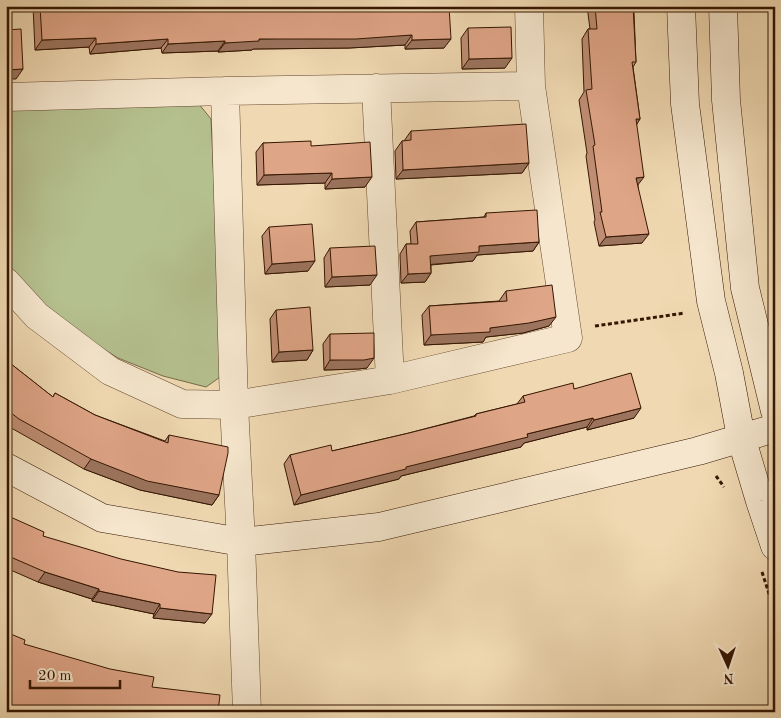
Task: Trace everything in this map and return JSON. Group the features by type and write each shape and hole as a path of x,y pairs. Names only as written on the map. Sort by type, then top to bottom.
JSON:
{"street":[{"path":"6,282 37,316 110,371 182,404 234,405 390,380 568,338 531,86 529,6"},
{"path":"681,6 685,104 711,301 729,373 741,437 775,546"},
{"path":"722,6 726,100 745,288 775,411"},
{"path":"6,97 531,86"},
{"path":"376,88 390,380"},
{"path":"225,91 234,405 247,712"},
{"path":"6,466 102,518 241,542 379,527 698,451 775,428"}],"path":[{"path":"774,6 775,11"},
{"path":"567,330 690,312 711,301"}],"green space":[{"path":"198,103 211,119 223,375 206,387 163,376 118,358 75,331 35,298 6,266 6,105"}],"building":[{"path":"40,6 449,6 451,39 412,40 412,35 356,39 259,39 259,41 225,43 225,41 168,44 168,39 96,44 96,38 42,40"},
{"path":"595,6 633,6 636,62 632,62 640,119 636,119 644,177 636,178 649,234 606,237 600,212 602,212 593,146 595,145 586,90 592,89 588,29 597,29"},
{"path":"511,27 512,58 469,59 468,28"},
{"path":"21,29 23,69 6,70 6,30"},
{"path":"526,124 529,163 403,170 402,141 411,140 411,131"},
{"path":"311,141 311,146 370,142 372,177 332,179 332,173 264,175 263,143"},
{"path":"537,210 539,242 479,246 479,252 430,256 431,273 408,274 406,244 418,244 416,222 486,217 486,213"},
{"path":"312,224 315,261 272,264 269,227"},
{"path":"375,246 377,275 332,277 330,248"},
{"path":"552,285 556,317 490,328 490,332 431,335 429,306 507,301 506,291"},
{"path":"310,307 313,350 279,352 276,310"},
{"path":"374,333 374,358 364,360 330,360 330,334"},
{"path":"6,360 53,397 55,393 95,415 168,443 169,435 228,447 219,495 147,481 91,459 19,419 6,409"},
{"path":"631,373 641,408 527,434 528,437 301,495 290,455 331,445 332,451 409,433 525,402 523,396 573,383 574,389"},
{"path":"6,515 44,532 43,536 121,559 178,572 216,575 212,614 160,608 160,604 99,591 99,589 45,572 6,555"},
{"path":"6,632 25,640 24,644 110,669 154,677 152,687 220,695 218,712 6,712"}]}
